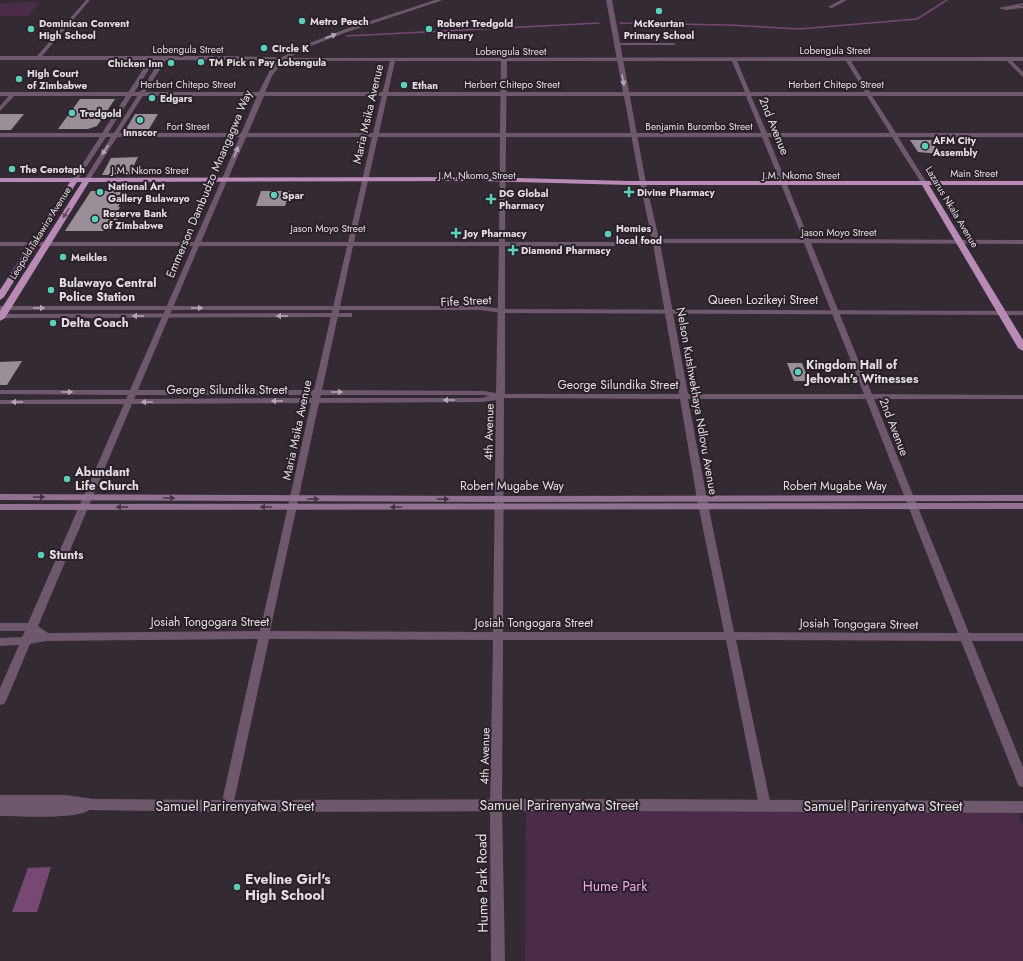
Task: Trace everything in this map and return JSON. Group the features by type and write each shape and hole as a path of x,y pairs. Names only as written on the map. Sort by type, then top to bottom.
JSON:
{"highway":[{"name":"J.M. Nkomo Street","path":"0,180 73,183 222,184 504,182 644,184 954,184"},
{"name":"J.M. Nkomo Street","path":"0,186 73,183"},
{"name":"Leopold Takawira Avenue","path":"0,297 73,183"},
{"name":"Leopold Takawira Avenue","path":"2,313 85,183"},
{"name":"Main Street","path":"954,184 1023,183"},
{"name":"Lazarus Nkala Avenue","path":"925,184 1023,348"}],"main road":[{"name":"Robert Mugabe Way","path":"0,497 86,502 911,503 1023,506"},
{"name":"Robert Mugabe Way","path":"911,503 1023,498"},
{"name":"Robert Mugabe Way","path":"0,507 86,502"}],"street":[{"path":"38,58 88,0"},
{"path":"419,0 423,4 420,7"},
{"name":"Emmerson Dambudzo Mnangagwa Way","path":"0,701 243,135 272,71 282,59 320,40 440,0"},
{"name":"Nelson Kutshwekhaya Ndlovu Avenue","path":"608,0 633,135 656,241 703,503 765,806"},
{"path":"830,7 845,0"},
{"path":"617,44 674,44"},
{"name":"Lobengula Street","path":"0,58 304,60 1023,59"},
{"name":"Leopold Takawira Avenue","path":"73,183 153,58"},
{"name":"Leopold Takawira Avenue","path":"85,183 164,58"},
{"name":"2nd Avenue","path":"734,59 1023,782"},
{"name":"Lazarus Nkala Avenue","path":"847,59 925,184"},
{"path":"1008,59 1023,75"},
{"name":"Maria Msika Avenue","path":"228,806 335,312 393,60"},
{"name":"4th Avenue","path":"496,805 504,182 504,60"},
{"path":"0,109 13,94"},
{"name":"Herbert Chitepo Street","path":"0,95 1023,94"},
{"name":"Fort Street","path":"0,135 375,135"},
{"name":"Benjamin Burombo Street","path":"375,135 1023,135"},
{"name":"Jason Moyo Street","path":"0,238 36,241 503,241 638,244 656,241 1023,242"},
{"name":"Jason Moyo Street","path":"0,244 36,241"},
{"name":"Fife Street","path":"2,313 335,312 482,314 502,311"},
{"name":"Queen Lozikeyi Street","path":"502,311 1023,313"},
{"name":"George Silundika Street","path":"0,392 133,392 482,400 501,396 1023,397"},
{"name":"George Silundika Street","path":"0,402 128,402 317,396"},
{"path":"0,627 32,627 46,637"},
{"name":"Josiah Tongogara Street","path":"0,642 26,642 46,637 264,635 1023,637"},
{"name":"Samuel Parirenyatwa Street","path":"0,801 65,801 94,805 228,806 496,805 1023,807"},
{"name":"Samuel Parirenyatwa Street","path":"0,810 67,810 94,805"},
{"name":"Hume Park Road","path":"496,805 498,961"}],"green space":[{"path":"40,2 28,16 0,16 0,3"},
{"name":"Hume Park","path":"526,810 1018,813 1023,826 1023,961 525,961"}],"shaded area":[{"path":"51,867 37,912 12,912 28,868"}],"building":[{"path":"80,99 115,99 97,126 88,129 58,129"},
{"path":"0,114 24,114 11,130 0,130"},
{"name":"Innscor","path":"135,114 158,114 149,129 126,129"},
{"name":"AFM City Assembly","path":"910,140 931,140 940,154 918,152"},
{"path":"138,157 129,175 102,175 111,158"},
{"path":"91,191 127,191 118,207 120,207 118,211 122,211 111,231 65,231"},
{"name":"Spar","path":"261,191 290,191 285,206 256,206"},
{"path":"22,361 7,385 0,385 0,362"},
{"name":"Kingdom Hall of Jehovah's Witnesses","path":"787,363 802,363 809,381 794,381"}],"waterway":[{"path":"620,23 729,25 799,29 917,19 947,0"},
{"path":"347,36 599,23"}],"place":[{"name":"McKeurtan Primary School","path":"659,11"},
{"name":"Metro Peech","path":"302,21"},
{"name":"Dominican Convent High School","path":"31,29"},
{"name":"Robert Tredgold Primary","path":"429,29"},
{"name":"Circle K","path":"264,48"},
{"name":"TM Pick n Pay Lobengula","path":"201,62"},
{"name":"Chicken Inn","path":"171,63"},
{"name":"High Court of Zimbabwe","path":"19,79"},
{"name":"Ethan","path":"404,85"},
{"name":"Edgars","path":"152,98"},
{"name":"Tredgold","path":"72,113"},
{"name":"Innscor","path":"140,120"},
{"name":"AFM City Assembly","path":"925,146"},
{"name":"The Cenotaph","path":"12,169"},
{"name":"National Art Gallery Bulawayo","path":"100,192"},
{"name":"Divine Pharmacy","path":"629,192"},
{"name":"Spar","path":"274,195"},
{"name":"DG Global Pharmacy","path":"491,199"},
{"name":"Reserve Bank of Zimbabwe","path":"95,219"},
{"name":"Joy Pharmacy","path":"456,233"},
{"name":"Homies local food","path":"608,234"},
{"name":"Diamond Pharmacy","path":"513,250"},
{"name":"Meikles","path":"63,257"},
{"name":"Bulawayo Central Police Station","path":"51,290"},
{"name":"Delta Coach","path":"53,323"},
{"name":"Kingdom Hall of Jehovah's Witnesses","path":"798,372"},
{"name":"Abundant Life Church","path":"67,479"},
{"name":"Stunts","path":"41,555"},
{"name":"Eveline Girl's High School","path":"237,887"}]}
